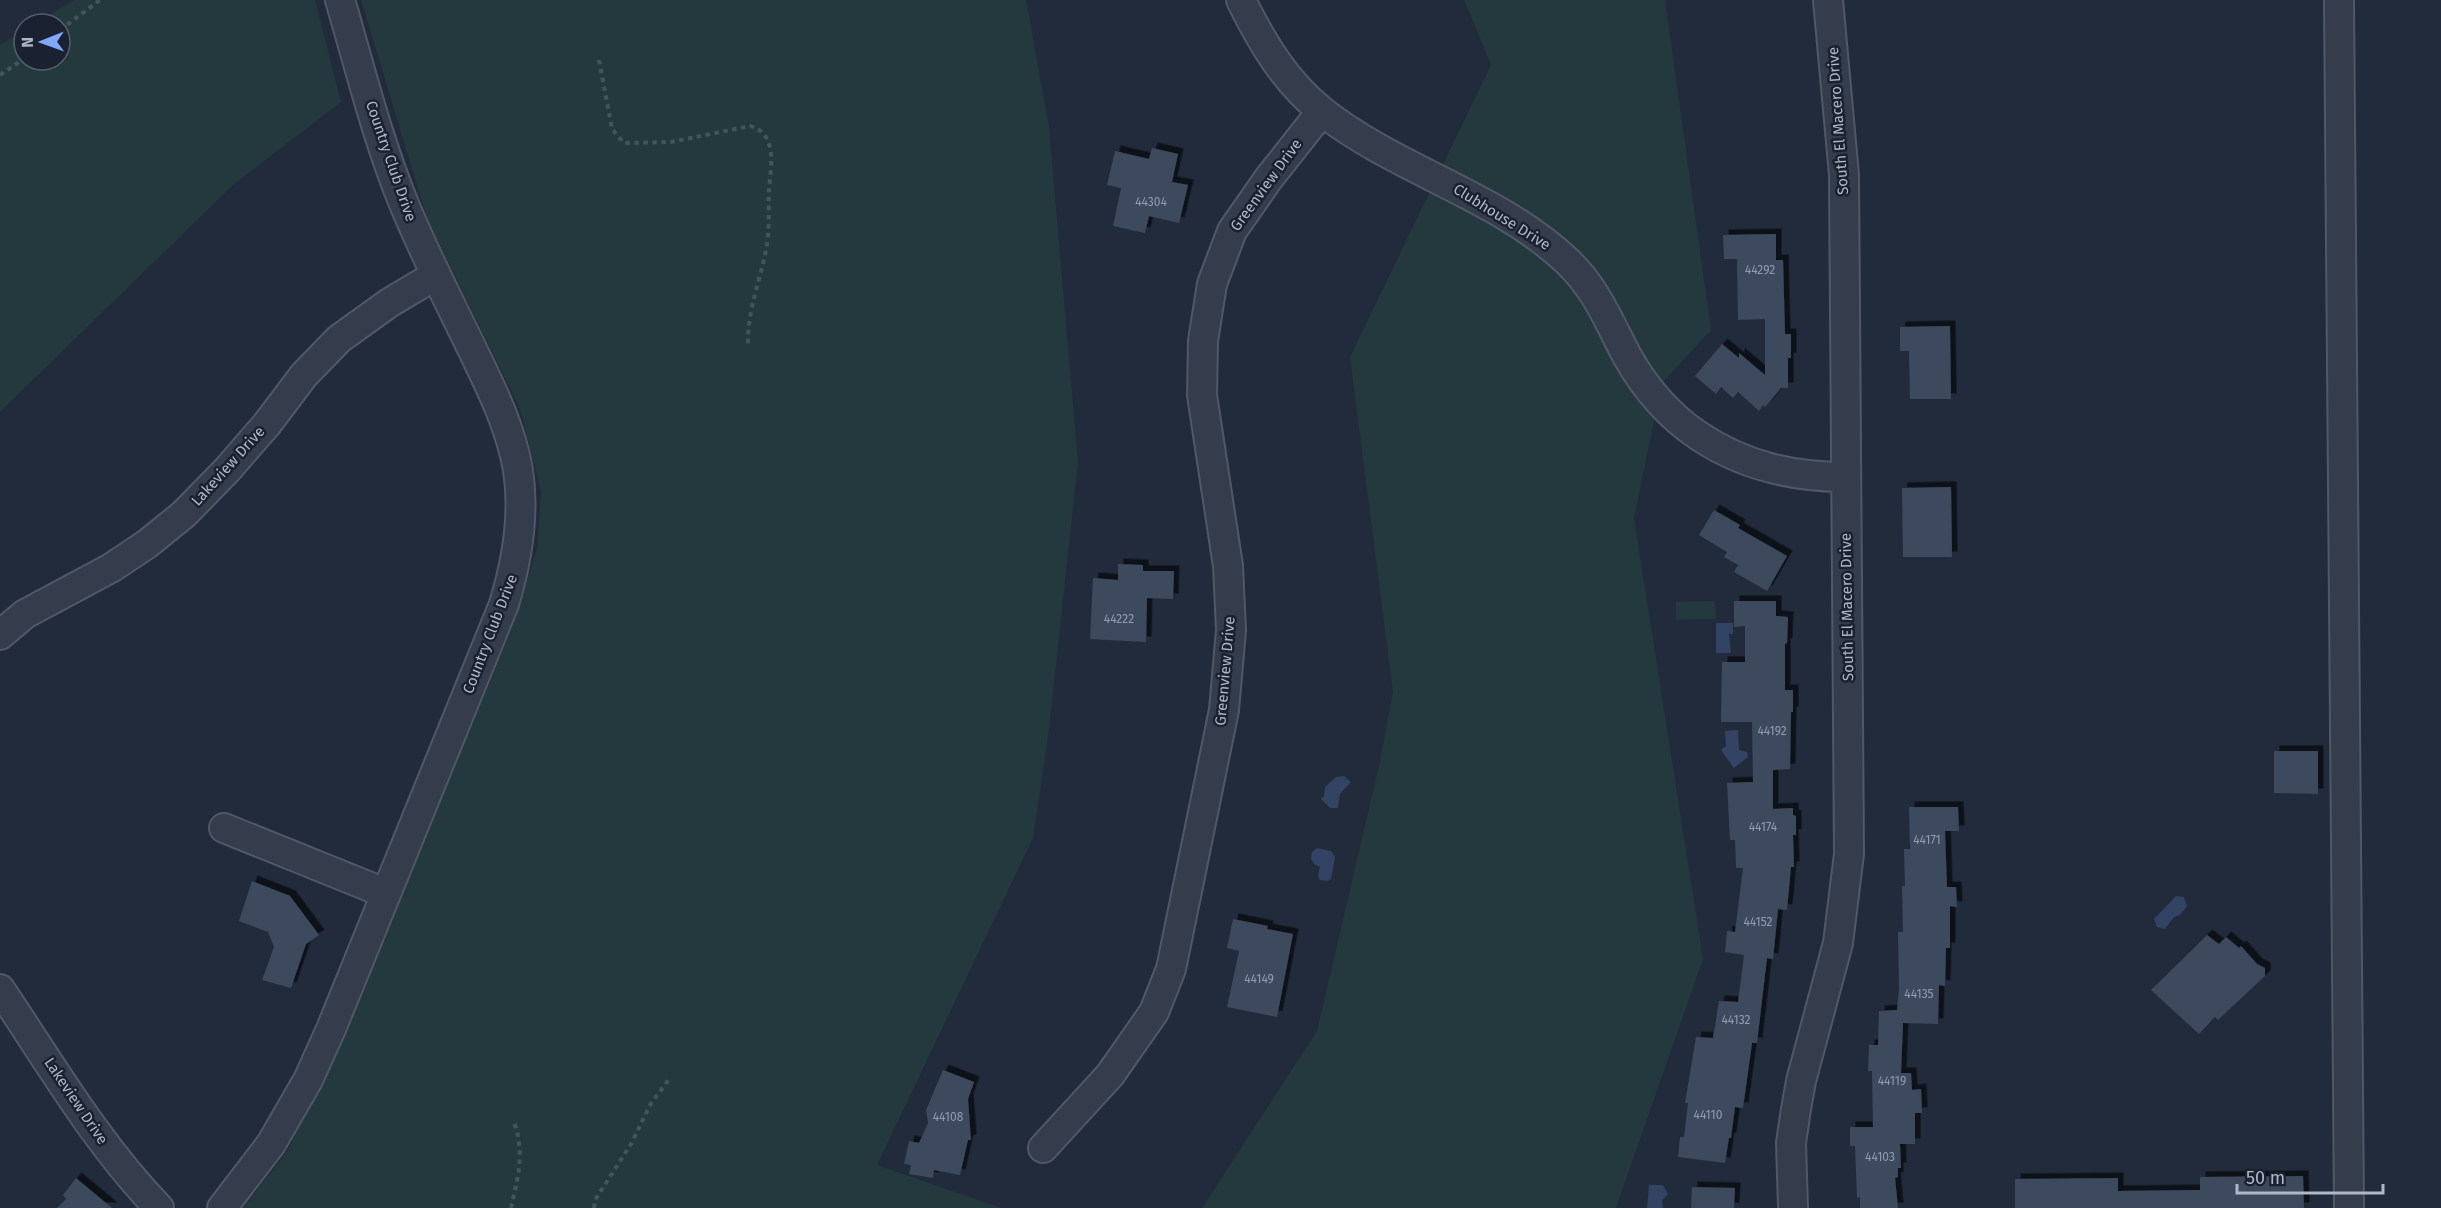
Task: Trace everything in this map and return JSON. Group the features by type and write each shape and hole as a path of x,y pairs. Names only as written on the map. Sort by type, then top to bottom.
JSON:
{"street":[{"name":"Country Club Drive","path":"222,1208 270,1144 308,1080 331,1029 504,604 515,568 520,517 518,471 510,437 496,398 404,204 386,154 340,0"},
{"name":"Clubhouse Drive","path":"1241,0 1259,37 1274,59 1322,111 1361,138 1509,218 1568,261 1590,286 1604,308 1640,378 1675,417 1697,435 1721,450 1756,465 1804,476 1845,477"},
{"name":"South El Macero Drive","path":"1793,1208 1791,1143 1796,1109 1801,1081 1839,943 1849,854 1844,175 1828,0"},
{"path":"2339,0 2349,1208"},
{"name":"Greenview Drive","path":"1043,1148 1110,1075 1154,1012 1171,969 1224,710 1232,630 1228,566 1202,395 1203,340 1212,284 1232,231 1269,178 1322,111"},
{"name":"Lakeview Drive","path":"0,635 26,614 111,568 147,544 174,522 227,470 267,424 304,375 339,339 389,303 436,275"},
{"path":"224,828 386,892"},
{"name":"Lakeview Drive","path":"0,989 94,1130 124,1169 159,1208"}],"path":[{"path":"72,21 100,0"},
{"path":"599,60 612,129 624,143 671,142 750,126 760,129 767,138 771,152 768,232 757,292 748,319 748,345"},
{"path":"594,1208 595,1200 631,1143 651,1105 670,1078"},
{"path":"512,1208 521,1160 518,1133 514,1122"}],"green space":[{"path":"74,0 315,0 341,102 233,185 0,412 0,45 12,38 12,72 72,72 72,12 54,12"},
{"path":"361,0 1026,0 1049,127 1078,462 1049,729 1033,838 877,1165 1001,1208 243,1208 287,1152 352,1013 508,638 537,550 541,491 520,409 427,218"},
{"path":"1464,0 1665,0 1711,330 1662,383 1634,518 1703,959 1616,1208 1202,1208 1317,1031 1379,766 1393,692 1350,357 1491,65"},
{"path":"1715,601 1716,619 1676,620 1676,602"}],"water":[{"path":"1716,623 1733,623 1733,634 1729,634 1731,653 1716,653"},
{"path":"1738,730 1739,750 1747,752 1748,757 1734,768 1721,750 1726,746 1725,731"},
{"path":"1344,776 1351,782 1340,794 1338,808 1330,808 1321,799 1324,796 1325,787 1336,777"},
{"path":"1317,848 1331,851 1335,857 1331,879 1328,881 1320,880 1318,876 1320,867 1311,859 1312,852"},
{"path":"2176,896 2184,897 2187,906 2165,929 2157,927 2154,919"},
{"path":"1649,1185 1663,1185 1668,1194 1662,1201 1663,1208 1647,1208"}],"building":[{"path":"1152,148 1178,154 1172,182 1188,185 1179,223 1149,216 1145,233 1113,226 1121,188 1107,185 1115,151 1149,159"},
{"path":"1776,234 1776,260 1783,260 1785,334 1791,334 1791,358 1788,358 1788,388 1781,388 1759,411 1738,392 1733,398 1721,387 1716,394 1695,376 1722,344 1739,358 1739,353 1765,375 1765,319 1738,320 1737,259 1724,259 1723,235"},
{"path":"1950,326 1951,399 1910,399 1909,351 1900,351 1900,327"},
{"path":"1951,487 1952,557 1903,557 1902,488"},
{"path":"1714,510 1740,525 1738,528 1787,556 1767,591 1734,572 1738,565 1724,557 1727,552 1699,535"},
{"path":"1118,564 1143,565 1143,571 1174,571 1173,599 1147,598 1146,642 1090,639 1093,578 1118,580"},
{"path":"1734,601 1776,601 1776,616 1788,617 1787,643 1785,644 1785,690 1793,690 1790,769 1773,770 1773,809 1793,808 1793,815 1796,816 1796,835 1793,835 1794,867 1791,867 1787,910 1778,909 1773,959 1767,958 1757,1043 1752,1043 1743,1108 1735,1107 1725,1163 1678,1157 1680,1137 1684,1137 1688,1103 1685,1103 1696,1037 1713,1038 1719,1001 1738,1002 1744,955 1725,952 1727,931 1735,932 1743,868 1736,868 1735,840 1730,840 1727,783 1753,782 1752,722 1721,722 1722,662 1745,662 1745,626 1734,627"},
{"path":"2274,751 2318,751 2318,794 2274,793"},
{"path":"1909,807 1958,807 1959,831 1945,831 1947,887 1956,887 1957,907 1950,906 1950,948 1946,948 1945,986 1939,985 1938,1024 1903,1023 1901,1073 1911,1073 1912,1090 1921,1089 1922,1113 1915,1113 1915,1144 1900,1144 1901,1168 1898,1168 1898,1177 1895,1178 1898,1208 1860,1208 1860,1197 1857,1198 1855,1146 1850,1146 1850,1127 1873,1127 1872,1071 1868,1071 1869,1045 1878,1045 1879,1011 1897,1010 1898,932 1903,932 1902,886 1905,886 1904,849 1910,849"},
{"path":"252,881 290,896 319,935 306,944 291,988 262,980 274,947 268,932 239,921"},
{"path":"1233,919 1293,934 1277,1017 1227,1007 1239,951 1227,948"},
{"path":"2207,935 2219,944 2226,937 2239,948 2241,946 2257,964 2265,968 2265,976 2218,1020 2215,1017 2199,1034 2151,990"},
{"path":"943,1070 974,1082 968,1099 971,1140 968,1140 960,1175 934,1170 933,1178 909,1174 911,1165 904,1164 909,1141 919,1143 928,1123 926,1110"},
{"path":"2303,1176 2304,1208 2015,1208 2015,1179 2118,1178 2118,1191 2200,1190 2200,1177"},
{"path":"76,1178 112,1208 57,1208 66,1199 63,1195"},
{"path":"1692,1187 1735,1188 1734,1208 1691,1208"}]}
